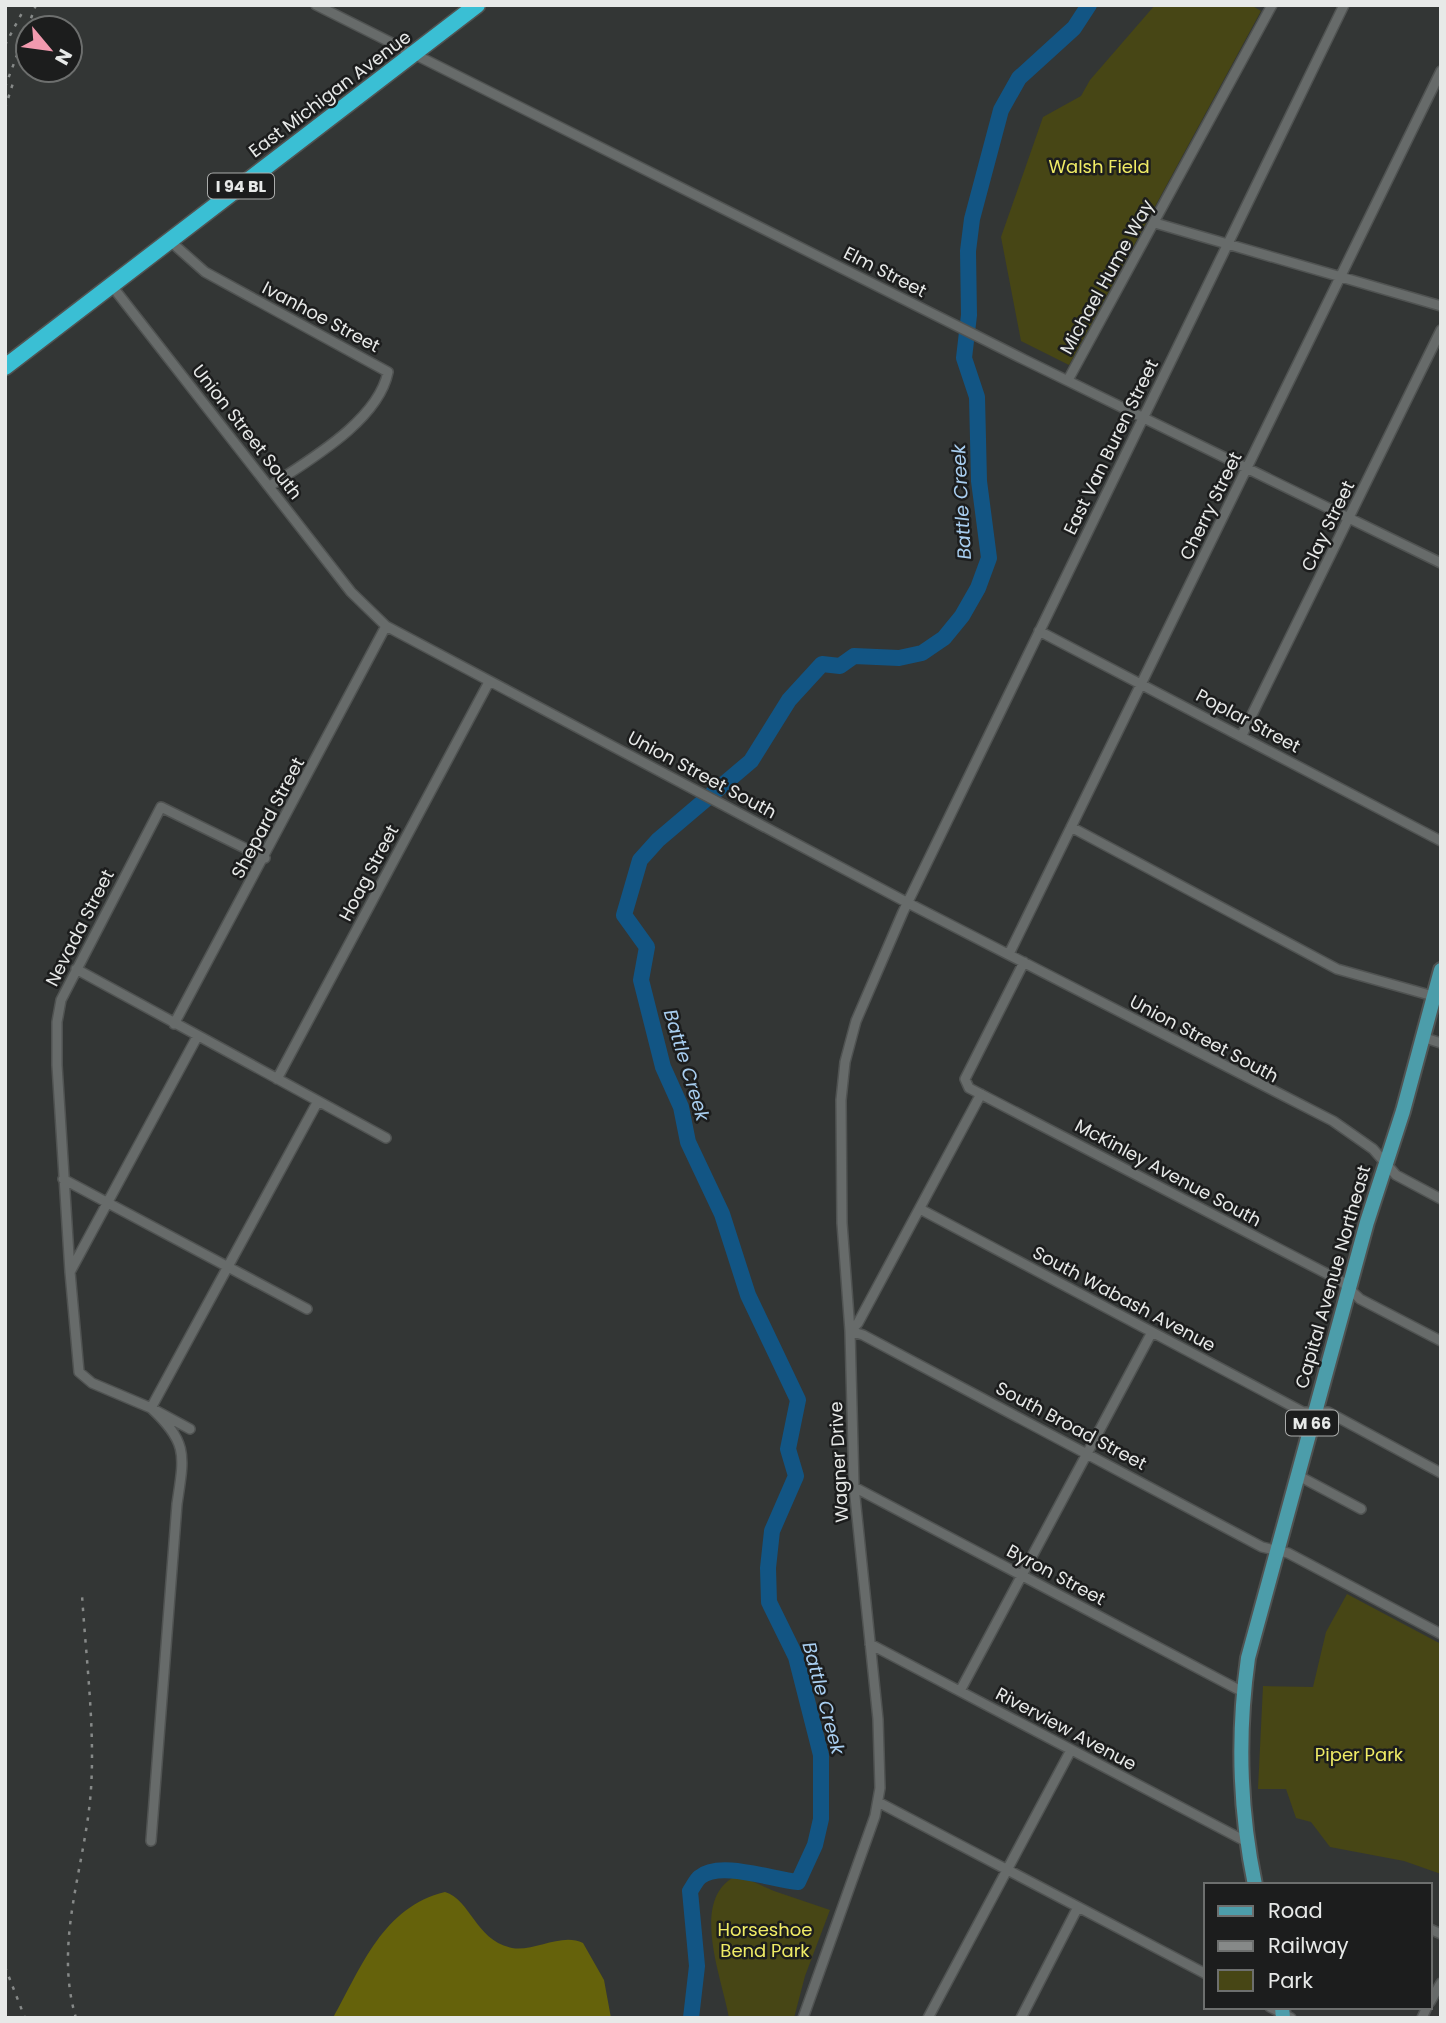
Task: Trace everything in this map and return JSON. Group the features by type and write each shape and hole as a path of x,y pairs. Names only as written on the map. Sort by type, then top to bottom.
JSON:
{"highway":[{"name":"East Michigan Avenue","path":"5,367 477,5"}],"main road":[{"name":"Capital Avenue Northeast","path":"1255,1883 1247,1842 1240,1767 1243,1692 1256,1619 1385,1164 1403,1111 1441,970"}],"street":[{"name":"Elm Street","path":"316,5 1025,360 1441,563"},
{"name":"Michael Hume Way","path":"1068,380 1272,5"},
{"name":"East Van Buren Street","path":"908,903 1344,5"},
{"name":"Cherry Street","path":"1009,954 1441,71"},
{"path":"1155,223 1441,306"},
{"name":"Ivanhoe Street","path":"170,241 205,272 388,372 387,381 364,417 307,462 270,486"},
{"name":"Union Street South","path":"112,286 351,592 386,626 908,903 1333,1121 1373,1149 1396,1175 1441,1199"},
{"name":"Clay Street","path":"1242,735 1441,330"},
{"name":"Shepard Street","path":"174,1024 265,858 386,626"},
{"name":"Poplar Street","path":"1039,631 1441,841"},
{"name":"Hoag Street","path":"277,1079 489,682"},
{"name":"Nevada Street","path":"151,1408 92,1383 79,1372 64,1179 57,1021 61,1000 161,807 265,858"},
{"path":"1071,827 1338,969 1433,996"},
{"name":"Wagner Drive","path":"803,2018 878,1802 878,1719 854,1487 850,1331 842,1223 841,1100 845,1062 869,986 908,903"},
{"name":"McKinley Avenue South","path":"1024,962 965,1079 969,1088 1341,1282 1350,1290 1441,1341"},
{"path":"76,969 386,1138"},
{"path":"70,1272 197,1037"},
{"path":"1422,1037 1441,1043"},
{"path":"850,1331 858,1323 981,1094"},
{"path":"151,1408 318,1101"},
{"path":"64,1179 307,1309"},
{"name":"South Wabash Avenue","path":"920,1209 1303,1412 1328,1412 1441,1472"},
{"name":"South Broad Street","path":"850,1331 863,1335 1087,1452 1262,1547 1288,1553 1441,1634"},
{"path":"960,1691 1153,1332"},
{"path":"151,1408 190,1429"},
{"path":"151,1408 173,1427 184,1456 177,1504 151,1841"},
{"path":"1297,1475 1361,1509"},
{"name":"Byron Street","path":"854,1487 1243,1692"},
{"name":"Riverview Avenue","path":"870,1644 1247,1842"},
{"path":"928,2018 1071,1750"},
{"path":"878,1802 1204,1973"},
{"path":"1021,2018 1078,1908"},
{"path":"1432,1999 1441,1983"}],"green space":[{"name":"Walsh Field","path":"1155,5 1251,5 1261,11 1069,365 1021,341 1001,237 1043,117 1081,96 1090,80"},
{"name":"Piper Park","path":"1347,1594 1441,1644 1441,1874 1404,1861 1330,1847 1311,1822 1296,1818 1286,1789 1258,1789 1263,1686 1313,1687 1326,1632"},
{"name":"Horseshoe Bend Park","path":"738,1875 774,1891 830,1910 805,1976 794,2018 729,2018 712,1939 711,1919 715,1901 723,1886"}],"shaded area":[{"path":"445,1892 454,1896 481,1929 500,1944 521,1948 566,1940 583,1943 604,1980 611,2018 333,2018 365,1959 390,1925 405,1911"}],"waterway":[{"name":"Battle Creek","path":"691,2018 697,1966 690,1891 700,1877 720,1870 747,1872 798,1882 815,1845 821,1819 821,1755 796,1657 769,1602 768,1568 772,1531 796,1476 788,1449 798,1400 748,1295 722,1214 688,1142 681,1107 663,1067 641,980 647,947 624,915 640,860 658,840 751,761 789,700 822,664 840,666 854,656 899,658 922,653 944,638 962,616 978,588 989,558 979,481 977,397 964,358 969,315 968,251 972,219 1001,110 1019,78 1074,28 1089,5"}],"railway":[{"path":"5,87 36,5"},
{"path":"5,45 23,11"},
{"path":"5,108 14,80"},
{"path":"76,2018 70,1989 69,1932 88,1818 92,1765 82,1595"},
{"path":"5,1967 25,2018"}]}
